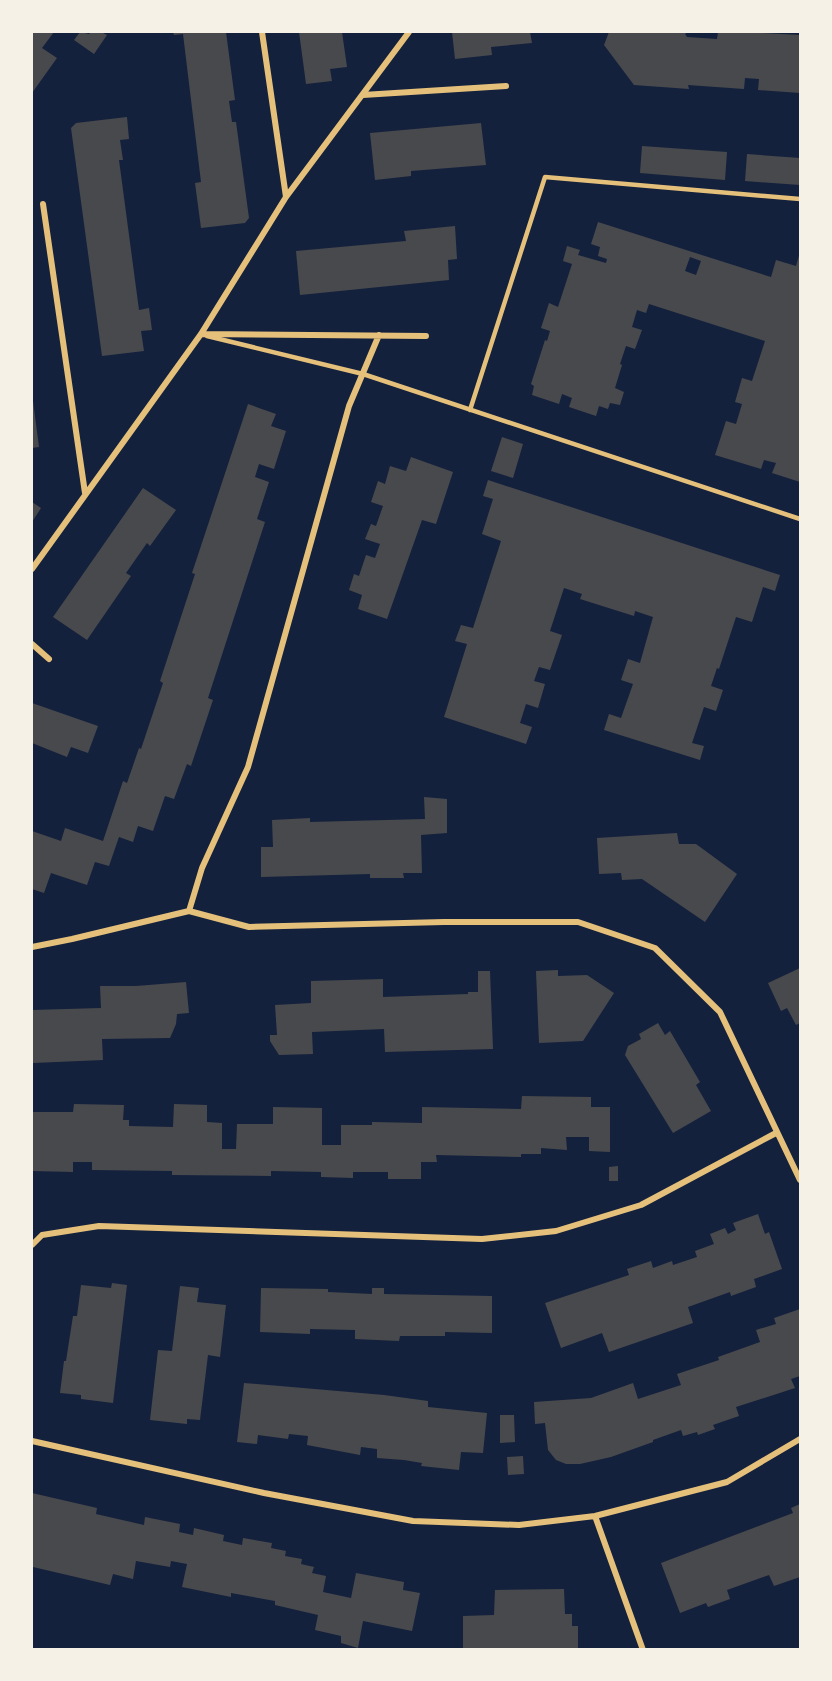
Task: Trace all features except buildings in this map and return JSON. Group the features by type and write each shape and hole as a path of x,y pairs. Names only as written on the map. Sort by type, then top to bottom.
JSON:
{"street":[{"path":"262,32 286,197"},
{"path":"32,569 201,334 286,197 409,32"},
{"path":"363,95 506,86"},
{"path":"43,204 86,493"},
{"path":"201,334 426,336"},
{"path":"189,911 202,868 249,766 349,406 379,335"},
{"path":"32,644 49,659"},
{"path":"32,947 189,911 249,927 444,922 578,922 655,948 720,1012 776,1133 801,1180"},
{"path":"32,1245 42,1235 99,1227 482,1239 556,1231 641,1205 776,1133"},
{"path":"32,1442 264,1493 413,1521 519,1525 595,1516 727,1482 801,1439"},
{"path":"595,1516 643,1650"}],"lane":[{"path":"470,410 545,177 801,199"},
{"path":"201,334 363,374 801,519"}]}
